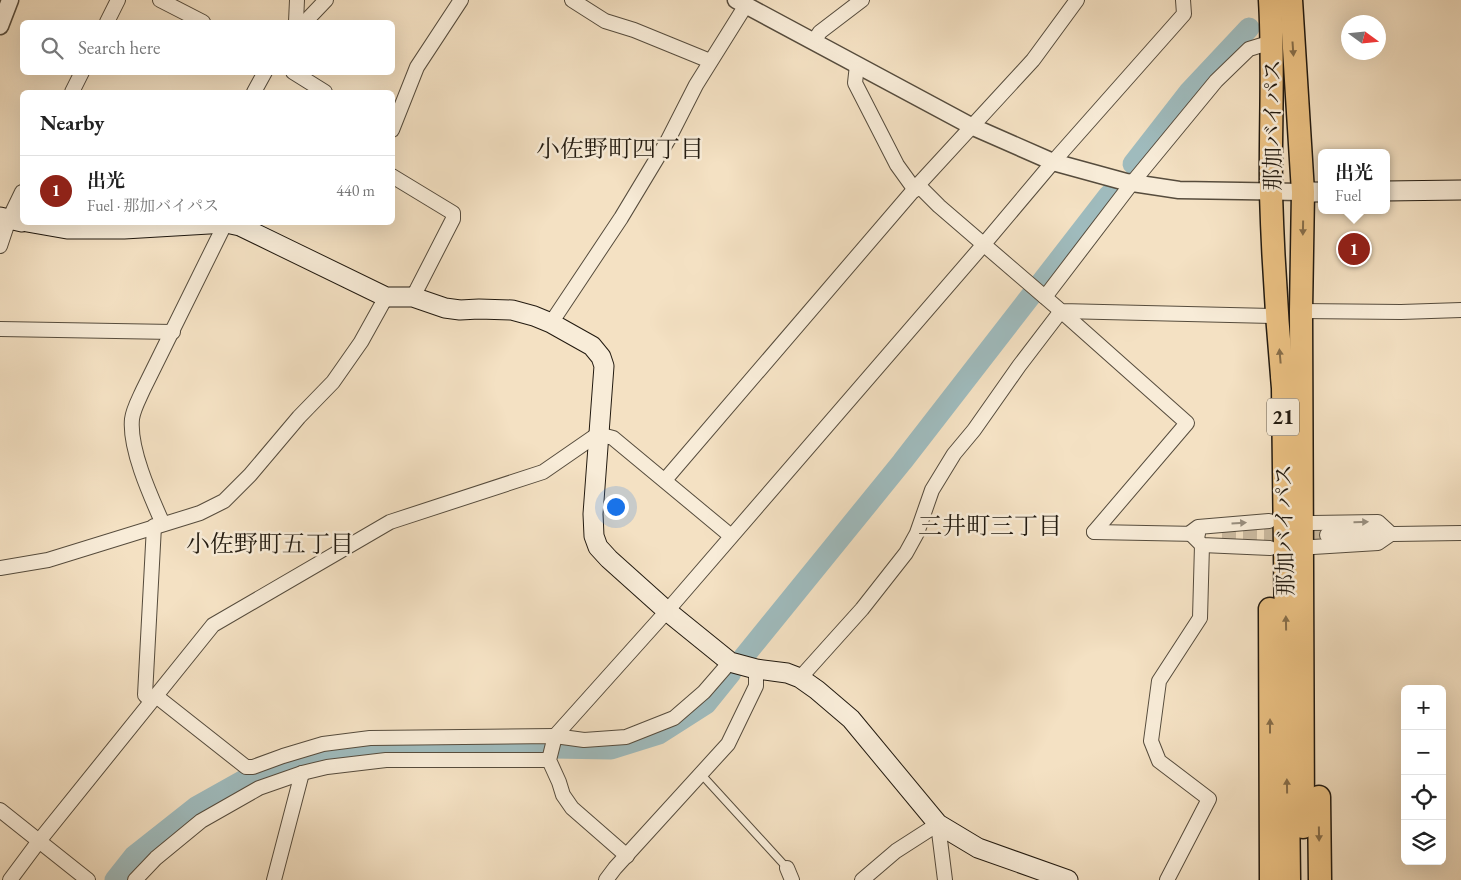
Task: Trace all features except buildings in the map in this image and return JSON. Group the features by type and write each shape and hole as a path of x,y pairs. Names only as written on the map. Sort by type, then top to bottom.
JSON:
{"highway":[{"name":"那加バイパス","path":"1270,0 1272,42 1271,192 1276,316 1283,388 1296,834 1305,880"},
{"name":"那加バイパス","path":"1289,880 1296,834 1301,322 1312,192 1296,3"},
{"path":"1301,322 1315,371 1320,880"},
{"path":"1271,880 1269,408 1283,388"}],"main road":[{"path":"1390,191 1461,190"},
{"path":"44,225 67,229 124,229 192,225"},
{"path":"235,225 386,297 413,297 445,308 460,310 479,308 512,310 551,323 592,346 601,357 604,366 593,514 594,536 598,547 667,611 730,662 756,669 787,673 800,678 817,690 851,719 938,824 978,848 1068,880"}],"street":[{"path":"0,26 10,0"},
{"path":"108,20 118,0"},
{"path":"160,0 199,20"},
{"path":"296,20 298,0"},
{"path":"307,20 326,0"},
{"path":"395,125 417,67 461,0"},
{"path":"572,0 605,20 710,61"},
{"path":"814,42 820,32 862,0"},
{"path":"664,480 916,187 1033,60 1077,0"},
{"path":"552,748 1052,162 1184,14 1183,0"},
{"path":"551,323 621,218 668,140 741,3 971,126 1052,162 1132,183 1180,190 1312,192"},
{"path":"1039,291 1132,183 1216,81 1249,49 1272,42"},
{"path":"857,65 855,83 897,165 916,187 1039,291 1186,423 1094,532 1222,534"},
{"path":"73,90 80,75"},
{"path":"255,90 263,75"},
{"path":"298,75 322,90"},
{"path":"395,178 454,213 453,219 413,297"},
{"path":"0,246 15,220 20,200"},
{"path":"225,225 143,390 132,419 134,444 159,525 145,695 153,698 246,767 253,767 323,744 370,738 552,748"},
{"path":"0,568 48,560 200,513 224,501 250,475 299,417 333,382 361,342 386,297"},
{"path":"1301,322 1401,312 1461,310"},
{"path":"1061,311 1276,316"},
{"path":"800,678 862,609 906,553 918,534 932,490 954,454 974,430 1061,311"},
{"path":"0,329 173,332"},
{"path":"10,880 39,841 213,625 390,522 543,472 598,434 613,438 731,536"},
{"path":"1190,533 1198,527 1270,521"},
{"path":"1317,535 1378,522 1390,534"},
{"path":"1190,533 1202,545 1270,548"},
{"path":"1317,535 1378,543 1390,534 1461,533"},
{"path":"1167,880 1209,799 1159,761 1151,741 1159,681 1200,618 1202,545"},
{"path":"135,880 156,858 201,821 259,788 302,773 327,767 386,760 552,748 584,740 626,737 674,718 704,692 730,662"},
{"path":"606,880 728,744 756,686 756,669"},
{"path":"552,748 563,795 572,808 627,856"},
{"path":"274,880 302,773"},
{"path":"0,810 88,880"},
{"path":"862,880 896,851 938,824 945,880"}],"lane":[{"path":"701,774 789,874"}],"waterway":[{"path":"1133,164 1189,92 1249,28"},
{"path":"742,659 902,462 1109,195"},
{"path":"115,880 134,856 196,807 246,779 304,760 378,749 501,747 611,749 659,734 706,704 731,673"}],"tunnel":[{"path":"1222,534 1327,535"}],"place":[{"name":"出光","path":"1354,249"}],"district":[{"name":"小佐野町四丁目","path":"620,149"},
{"name":"三井町三丁目","path":"990,526"},
{"name":"小佐野町五丁目","path":"270,544"}]}
